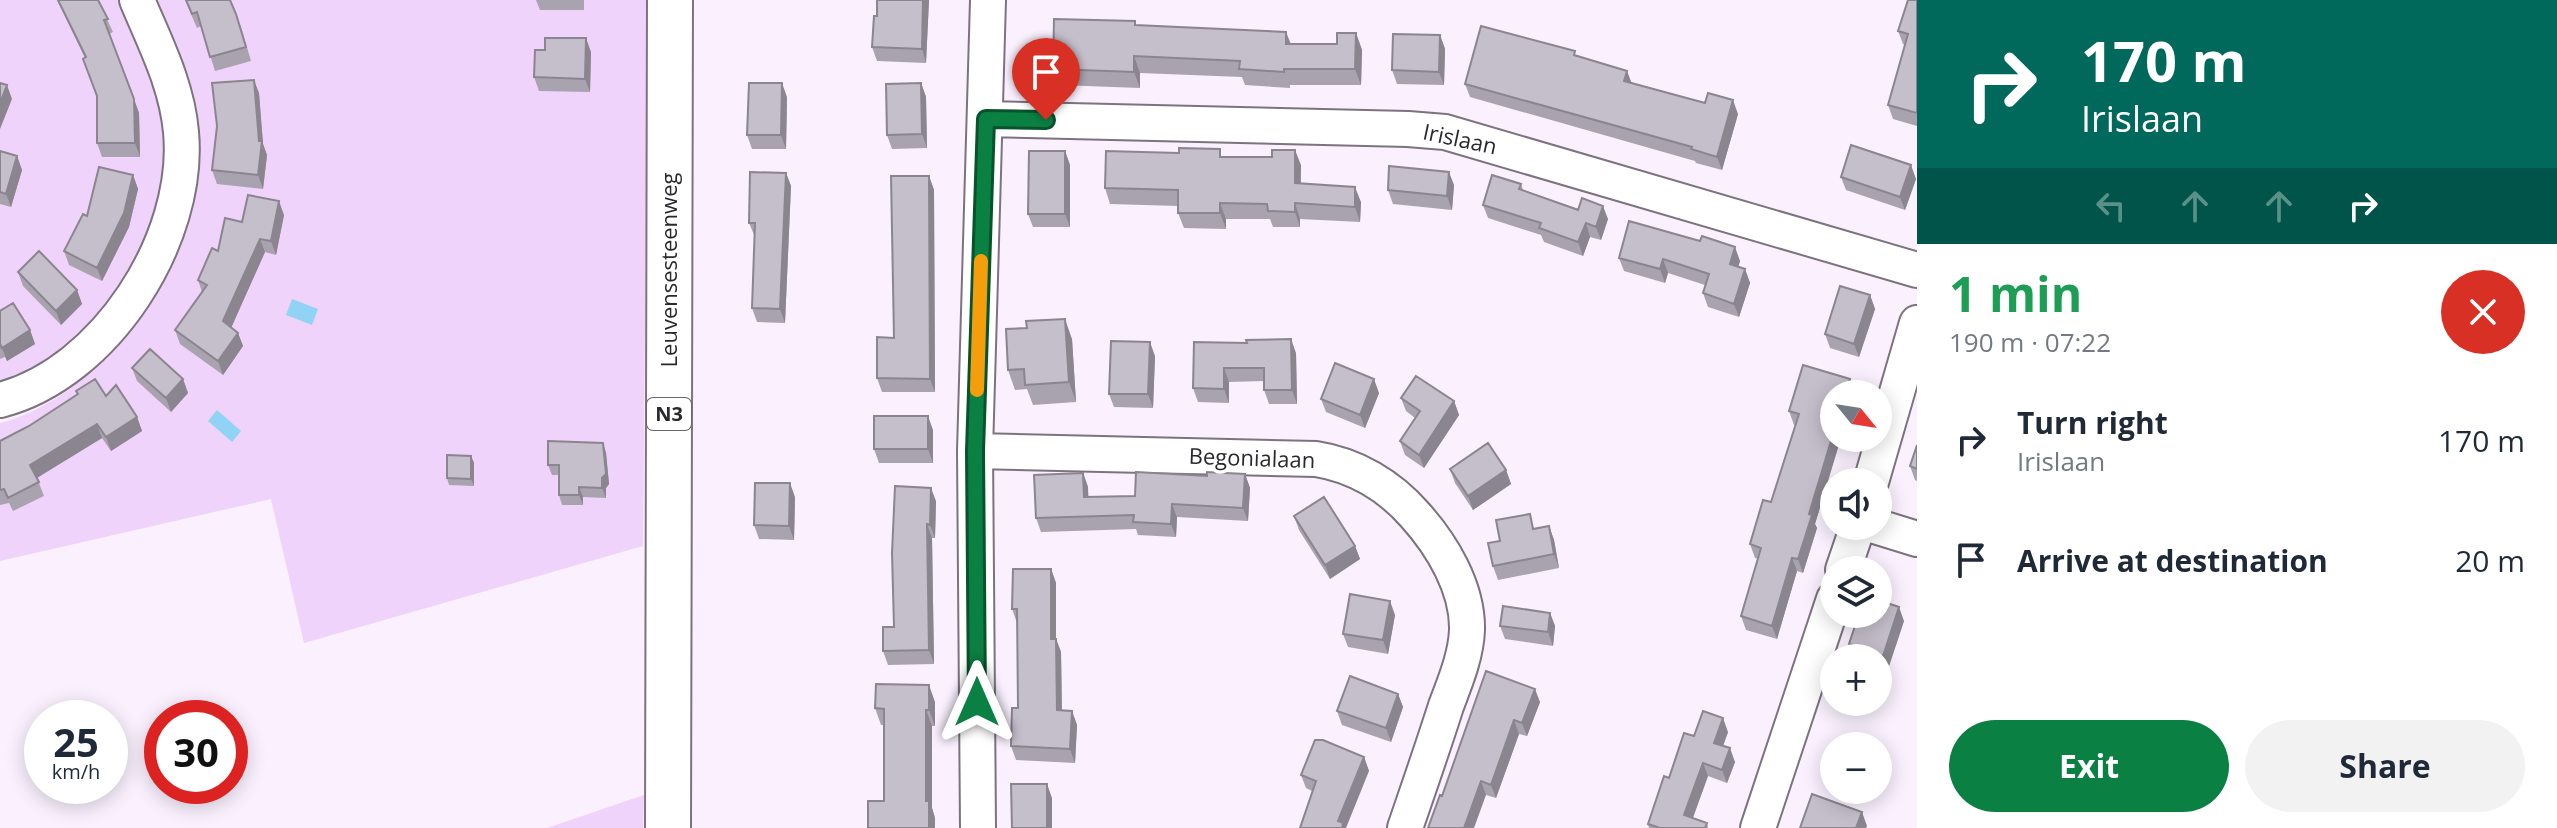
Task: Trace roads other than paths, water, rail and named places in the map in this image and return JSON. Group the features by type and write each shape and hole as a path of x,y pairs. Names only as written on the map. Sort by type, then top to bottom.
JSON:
{"main road":[{"name":"Leuvensesteenweg","path":"668,828 670,0"}],"street":[{"path":"0,400 39,384 94,346 140,285 172,213 182,156 177,106 170,79 137,0"},
{"path":"978,828 975,451 988,0"},
{"name":"Irislaan","path":"986,119 1445,132 1917,270"},
{"path":"1875,468 1917,323"},
{"name":"Begonialaan","path":"975,451 1316,459 1337,463 1364,474 1408,507 1439,545 1451,568 1461,594 1467,627 1460,666 1405,828"},
{"path":"1892,531 1917,539"},
{"path":"1758,828 1824,628"}],"water":[{"path":"292,299 318,309 312,325 286,315"},
{"path":"217,410 241,431 232,442 208,421"}]}
